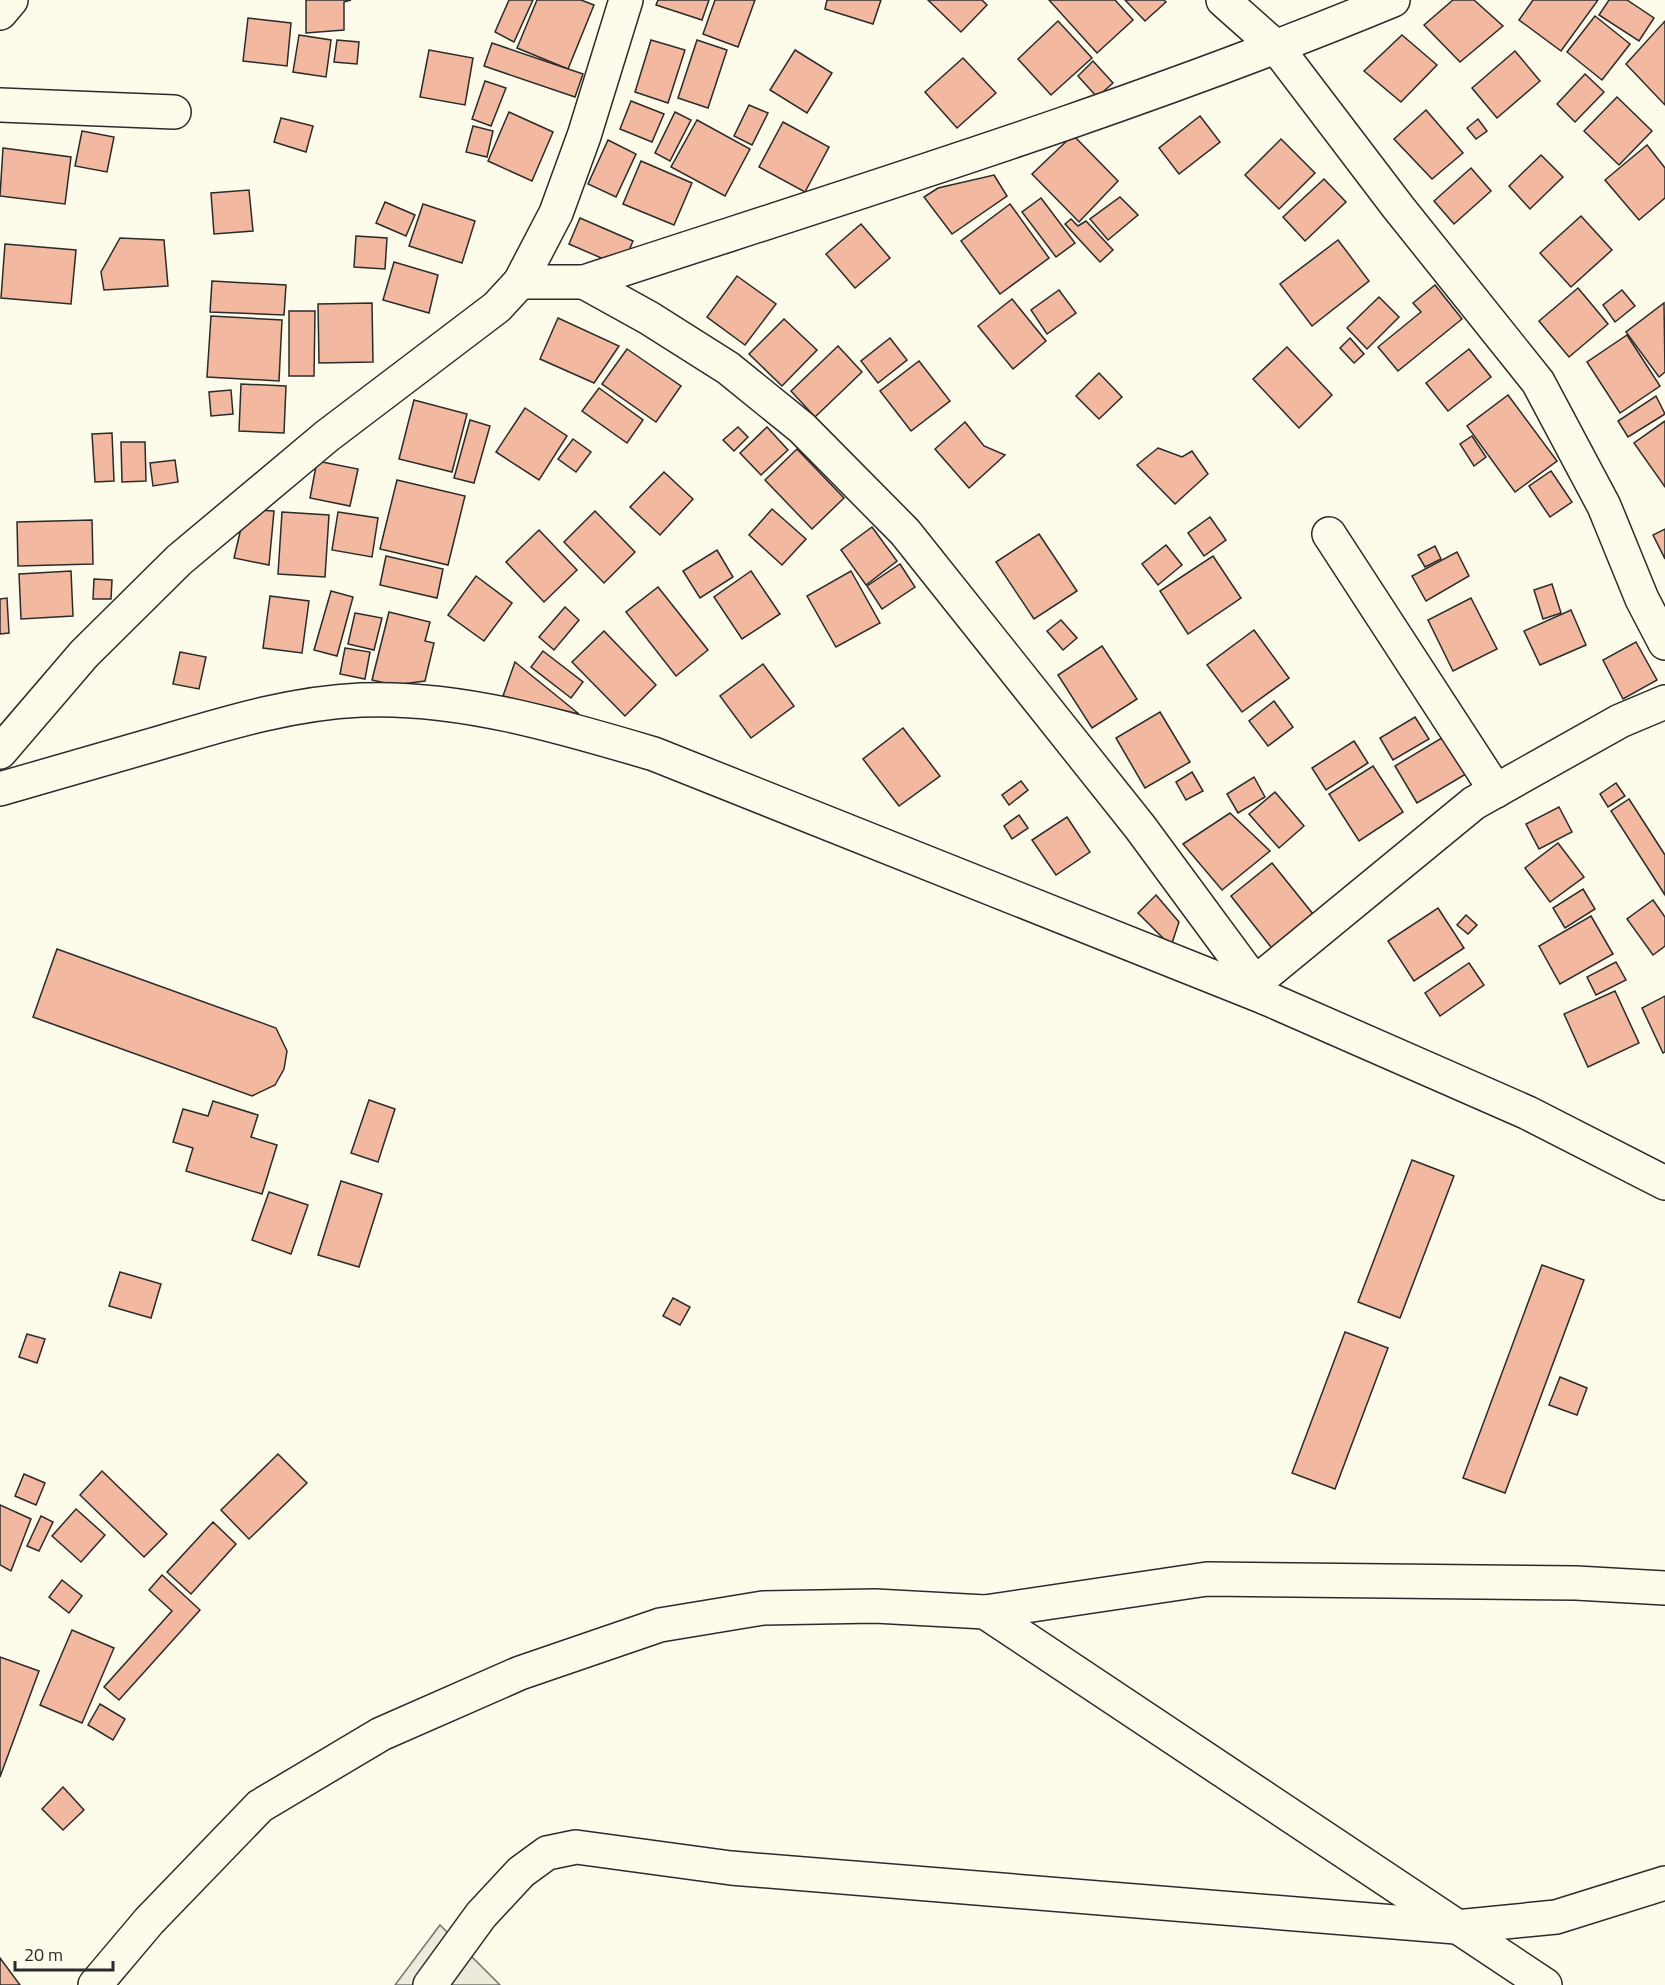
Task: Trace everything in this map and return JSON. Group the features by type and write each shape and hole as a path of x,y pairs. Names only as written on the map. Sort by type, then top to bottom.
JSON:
{"street":[{"path":"0,13 11,0"},
{"path":"0,752 84,654 179,560 327,436 496,306 520,282 556,213 584,136 626,0"},
{"path":"1223,0 1277,48 1398,207 1538,382 1604,506 1642,599 1665,642"},
{"path":"520,282 584,282 1143,96 1209,70 1277,48 1393,0"},
{"path":"0,105 174,112"},
{"path":"584,282 650,318 728,368 802,428 905,532 1140,827 1261,990"},
{"path":"1329,534 1496,791"},
{"path":"0,789 258,714 361,700 463,706 654,754 1261,990 1528,1113 1665,1183"},
{"path":"1261,990 1474,803 1620,721 1665,702"},
{"path":"95,1985 149,1921 260,1806 381,1734 520,1673 660,1625 763,1608 875,1606 985,1612 1207,1579 1576,1583 1665,1588"},
{"path":"985,1612 1545,1985"},
{"path":"430,1985 481,1915 520,1872 547,1854 576,1847 731,1868 1455,1927 1556,1917 1665,1883"}],"shaded area":[{"path":"440,1925 500,1985 395,1985"}],"building":[{"path":"306,0 351,0 344,2 344,30 306,33"},
{"path":"509,0 533,0 514,42 495,32"},
{"path":"537,0 581,0 594,5 568,69 517,48"},
{"path":"658,0 709,0 702,20 656,5"},
{"path":"715,0 755,0 738,47 703,34"},
{"path":"827,0 881,0 873,24 825,9"},
{"path":"928,0 982,0 987,5 961,32"},
{"path":"1049,0 1115,0 1133,20 1097,53"},
{"path":"1125,0 1164,0 1166,2 1145,21"},
{"path":"1453,0 1474,0 1503,26 1460,62 1424,25"},
{"path":"1533,0 1598,0 1561,51 1519,20"},
{"path":"1609,0 1627,0 1654,18 1639,41 1599,15"},
{"path":"1595,16 1630,44 1602,80 1567,52"},
{"path":"248,18 291,23 287,66 243,61"},
{"path":"1058,21 1092,58 1051,95 1018,59"},
{"path":"1665,21 1665,105 1626,64"},
{"path":"299,35 331,40 326,77 293,72"},
{"path":"1402,35 1437,65 1401,102 1364,71"},
{"path":"337,40 359,42 357,64 334,62"},
{"path":"651,40 685,50 668,103 635,92"},
{"path":"697,40 727,50 708,108 678,98"},
{"path":"492,43 583,74 575,97 484,66"},
{"path":"429,50 473,58 465,105 420,97"},
{"path":"795,50 832,73 807,113 770,90"},
{"path":"1515,51 1540,81 1497,118 1472,88"},
{"path":"963,58 996,93 957,128 925,92"},
{"path":"1093,61 1113,83 1097,97 1078,76"},
{"path":"1585,74 1604,92 1575,122 1557,104"},
{"path":"485,81 506,88 491,126 472,119"},
{"path":"1617,97 1652,131 1619,165 1584,131"},
{"path":"631,101 664,114 652,142 620,129"},
{"path":"749,105 768,113 752,145 734,136"},
{"path":"1426,110 1463,153 1432,179 1394,139"},
{"path":"509,112 553,132 532,181 488,161"},
{"path":"675,112 691,120 670,161 655,153"},
{"path":"1200,116 1220,142 1179,174 1159,148"},
{"path":"281,118 313,126 306,152 274,142"},
{"path":"1478,119 1487,131 1476,139 1467,128"},
{"path":"697,120 750,149 725,196 671,167"},
{"path":"783,122 829,147 805,192 759,167"},
{"path":"473,126 493,131 487,157 466,152"},
{"path":"82,131 114,137 107,172 75,166"},
{"path":"1073,135 1118,181 1079,222 1032,174"},
{"path":"1281,139 1315,173 1279,209 1245,175"},
{"path":"608,140 636,154 616,197 588,184"},
{"path":"1647,145 1665,168 1665,198 1639,220 1605,180"},
{"path":"3,148 71,157 65,204 0,196"},
{"path":"1541,155 1563,177 1530,209 1509,186"},
{"path":"641,161 692,183 674,225 623,204"},
{"path":"1471,168 1491,191 1454,224 1434,201"},
{"path":"994,175 1007,196 952,234 924,197 938,188"},
{"path":"1324,179 1346,202 1305,241 1283,217"},
{"path":"249,190 253,231 214,234 211,193"},
{"path":"1120,197 1138,215 1108,240 1090,219"},
{"path":"1041,198 1075,243 1056,257 1022,212"},
{"path":"385,202 415,215 406,236 376,223"},
{"path":"423,204 475,221 462,263 409,246"},
{"path":"1010,204 1049,258 1000,294 961,241"},
{"path":"1581,216 1612,250 1571,287 1540,253"},
{"path":"580,218 633,241 622,267 569,244"},
{"path":"1071,219 1078,226 1086,221 1113,250 1100,262 1065,224"},
{"path":"861,224 890,258 855,288 826,254"},
{"path":"356,236 387,238 385,269 354,267"},
{"path":"120,238 164,240 168,286 104,290 101,272"},
{"path":"1338,240 1369,281 1312,326 1280,284"},
{"path":"5,244 76,250 71,304 1,298"},
{"path":"394,262 438,275 429,313 383,300"},
{"path":"737,276 776,304 745,345 707,317"},
{"path":"212,281 286,285 284,315 210,312"},
{"path":"1435,285 1462,319 1398,371 1378,347 1421,312 1413,303"},
{"path":"1578,288 1608,324 1569,357 1539,321"},
{"path":"1059,290 1076,313 1047,334 1031,310"},
{"path":"1622,290 1635,306 1615,322 1603,305"},
{"path":"1379,297 1399,317 1367,349 1347,328"},
{"path":"1012,299 1046,341 1013,369 978,326"},
{"path":"372,303 373,362 319,363 318,304"},
{"path":"1664,303 1665,372 1659,377 1626,332"},
{"path":"289,311 315,311 314,376 289,376"},
{"path":"211,316 282,320 279,381 207,377"},
{"path":"558,318 619,346 594,383 540,359"},
{"path":"784,319 817,350 782,386 749,354"},
{"path":"1627,335 1660,386 1620,413 1587,362"},
{"path":"890,338 907,360 878,383 861,361"},
{"path":"1350,338 1364,354 1354,363 1340,348"},
{"path":"838,346 862,372 815,417 791,391"},
{"path":"1287,347 1332,395 1299,428 1253,379"},
{"path":"627,349 681,386 656,422 602,384"},
{"path":"1469,349 1491,377 1448,411 1426,383"},
{"path":"919,361 950,401 911,431 880,391"},
{"path":"1099,373 1122,397 1099,419 1076,396"},
{"path":"241,384 286,386 284,433 239,431"},
{"path":"599,388 643,420 627,443 582,411"},
{"path":"231,390 233,414 211,416 209,392"},
{"path":"1508,395 1557,461 1515,492 1467,426"},
{"path":"1656,396 1665,414 1628,437 1618,421"},
{"path":"414,400 467,414 452,472 399,459"},
{"path":"525,408 567,436 539,480 496,452"},
{"path":"470,420 490,426 474,483 454,478"},
{"path":"1665,421 1665,487 1634,443"},
{"path":"965,422 984,446 1005,455 969,488 935,449"},
{"path":"738,427 748,437 734,451 723,440"},
{"path":"767,427 788,450 761,475 740,453"},
{"path":"112,433 114,481 95,482 92,434"},
{"path":"1472,436 1486,457 1474,466 1460,444"},
{"path":"573,439 591,452 576,472 558,459"},
{"path":"121,442 145,442 146,481 122,482"},
{"path":"1158,448 1182,457 1192,451 1208,474 1175,504 1137,465"},
{"path":"797,449 844,498 812,529 765,480"},
{"path":"175,460 178,482 153,486 150,463"},
{"path":"317,461 358,469 350,506 310,498"},
{"path":"1551,471 1572,502 1550,517 1529,486"},
{"path":"664,472 693,499 660,535 630,507"},
{"path":"397,480 465,496 448,565 380,549"},
{"path":"772,509 806,539 782,565 749,535"},
{"path":"258,510 274,511 269,565 234,558 242,524"},
{"path":"595,511 635,552 604,583 564,542"},
{"path":"282,512 329,515 325,577 278,574"},
{"path":"338,512 378,518 372,557 332,550"},
{"path":"1210,517 1226,540 1204,556 1188,533"},
{"path":"92,520 93,564 18,566 17,522"},
{"path":"872,527 897,561 866,585 841,550"},
{"path":"1665,529 1665,559 1653,535"},
{"path":"539,530 577,570 544,602 506,562"},
{"path":"1039,534 1077,591 1034,619 996,562"},
{"path":"1166,545 1182,565 1158,585 1142,564"},
{"path":"1435,546 1441,559 1425,567 1418,555"},
{"path":"717,550 733,577 700,598 683,571"},
{"path":"1457,552 1469,576 1426,601 1412,576"},
{"path":"386,556 443,569 437,598 380,585"},
{"path":"1213,556 1241,598 1188,634 1160,591"},
{"path":"900,564 915,587 882,609 867,586"},
{"path":"71,571 73,616 21,619 19,574"},
{"path":"751,571 780,614 742,639 714,597"},
{"path":"851,571 880,623 836,647 807,596"},
{"path":"476,576 512,603 484,641 448,615"},
{"path":"94,579 112,580 111,599 93,599"},
{"path":"1552,584 1561,613 1543,619 1534,590"},
{"path":"658,587 708,650 676,676 626,612"},
{"path":"331,591 353,597 337,656 314,650"},
{"path":"270,596 309,601 302,653 263,648"},
{"path":"7,598 9,633 0,634 0,599"},
{"path":"1471,598 1497,649 1453,671 1428,620"},
{"path":"565,607 579,620 554,650 539,637"},
{"path":"1571,610 1586,645 1540,665 1524,631"},
{"path":"389,612 430,622 425,641 434,643 425,681 394,685 372,680"},
{"path":"355,613 382,618 374,650 348,644"},
{"path":"1061,620 1077,638 1063,650 1047,631"},
{"path":"1254,630 1289,678 1242,712 1207,665"},
{"path":"604,631 656,685 625,716 572,662"},
{"path":"1636,642 1657,680 1623,699 1603,660"},
{"path":"1102,646 1137,699 1092,728 1058,675"},
{"path":"345,648 370,652 365,679 340,674"},
{"path":"543,651 583,682 571,698 531,667"},
{"path":"180,652 206,657 199,689 173,684"},
{"path":"515,662 579,714 503,696"},
{"path":"763,664 794,706 751,738 720,696"},
{"path":"1274,701 1293,727 1268,746 1249,721"},
{"path":"1160,712 1190,762 1145,788 1116,738"},
{"path":"1415,717 1429,739 1393,760 1380,738"},
{"path":"903,728 940,776 899,806 863,759"},
{"path":"1445,736 1466,774 1417,803 1395,766"},
{"path":"1354,741 1368,763 1326,790 1312,768"},
{"path":"1373,766 1403,812 1359,841 1329,794"},
{"path":"1192,772 1203,791 1186,800 1176,782"},
{"path":"1254,777 1265,797 1238,813 1227,794"},
{"path":"1021,781 1028,790 1009,805 1002,795"},
{"path":"1616,783 1625,796 1608,807 1600,794"},
{"path":"1275,792 1304,826 1279,848 1249,814"},
{"path":"1629,799 1665,855 1665,895 1611,811"},
{"path":"1559,807 1572,832 1539,849 1526,824"},
{"path":"1230,813 1270,851 1222,890 1183,844"},
{"path":"1019,815 1028,828 1012,839 1004,826"},
{"path":"1067,817 1090,852 1056,875 1032,840"},
{"path":"1558,843 1584,877 1550,902 1525,868"},
{"path":"1272,863 1317,919 1275,952 1231,896"},
{"path":"1583,889 1595,909 1565,928 1553,908"},
{"path":"1156,895 1179,922 1171,946 1138,913"},
{"path":"1653,900 1665,917 1665,946 1653,955 1627,919"},
{"path":"1438,908 1464,948 1414,981 1388,941"},
{"path":"1466,915 1477,925 1468,934 1457,925"},
{"path":"1591,916 1613,954 1560,984 1539,946"},
{"path":"57,949 276,1028 287,1051 284,1069 275,1085 252,1096 33,1017"},
{"path":"1616,962 1626,980 1596,995 1587,977"},
{"path":"1469,963 1484,985 1440,1016 1425,993"},
{"path":"1615,991 1639,1043 1588,1067 1564,1014"},
{"path":"1665,996 1665,1052 1663,1053 1642,1008"},
{"path":"369,1100 395,1109 378,1162 351,1153"},
{"path":"213,1101 258,1115 251,1137 277,1145 262,1194 186,1171 193,1148 173,1142 183,1109 208,1116"},
{"path":"1412,1160 1454,1176 1400,1318 1358,1302"},
{"path":"341,1181 382,1194 359,1267 318,1255"},
{"path":"269,1192 308,1205 291,1254 252,1240"},
{"path":"1542,1265 1584,1280 1505,1493 1463,1478"},
{"path":"120,1272 161,1284 151,1318 109,1306"},
{"path":"673,1298 690,1307 680,1325 663,1316"},
{"path":"1345,1332 1388,1348 1335,1489 1292,1473"},
{"path":"27,1334 45,1339 37,1363 19,1357"},
{"path":"1560,1377 1587,1388 1577,1415 1549,1405"},
{"path":"278,1454 307,1483 249,1539 221,1510"},
{"path":"102,1471 167,1534 144,1557 80,1495"},
{"path":"24,1474 45,1483 36,1505 15,1496"},
{"path":"0,1505 31,1519 11,1571 0,1565"},
{"path":"76,1509 105,1535 81,1562 52,1536"},
{"path":"41,1516 53,1522 39,1551 27,1546"},
{"path":"213,1522 236,1544 191,1594 167,1572"},
{"path":"162,1575 200,1610 119,1700 104,1687 172,1611 149,1590"},
{"path":"62,1580 82,1596 69,1613 49,1597"},
{"path":"72,1630 114,1648 82,1723 40,1705"},
{"path":"0,1657 39,1671 0,1777"},
{"path":"100,1704 125,1719 113,1740 88,1725"},
{"path":"63,1787 84,1810 63,1830 42,1809"},
{"path":"0,1958 20,1985 0,1985"}]}
